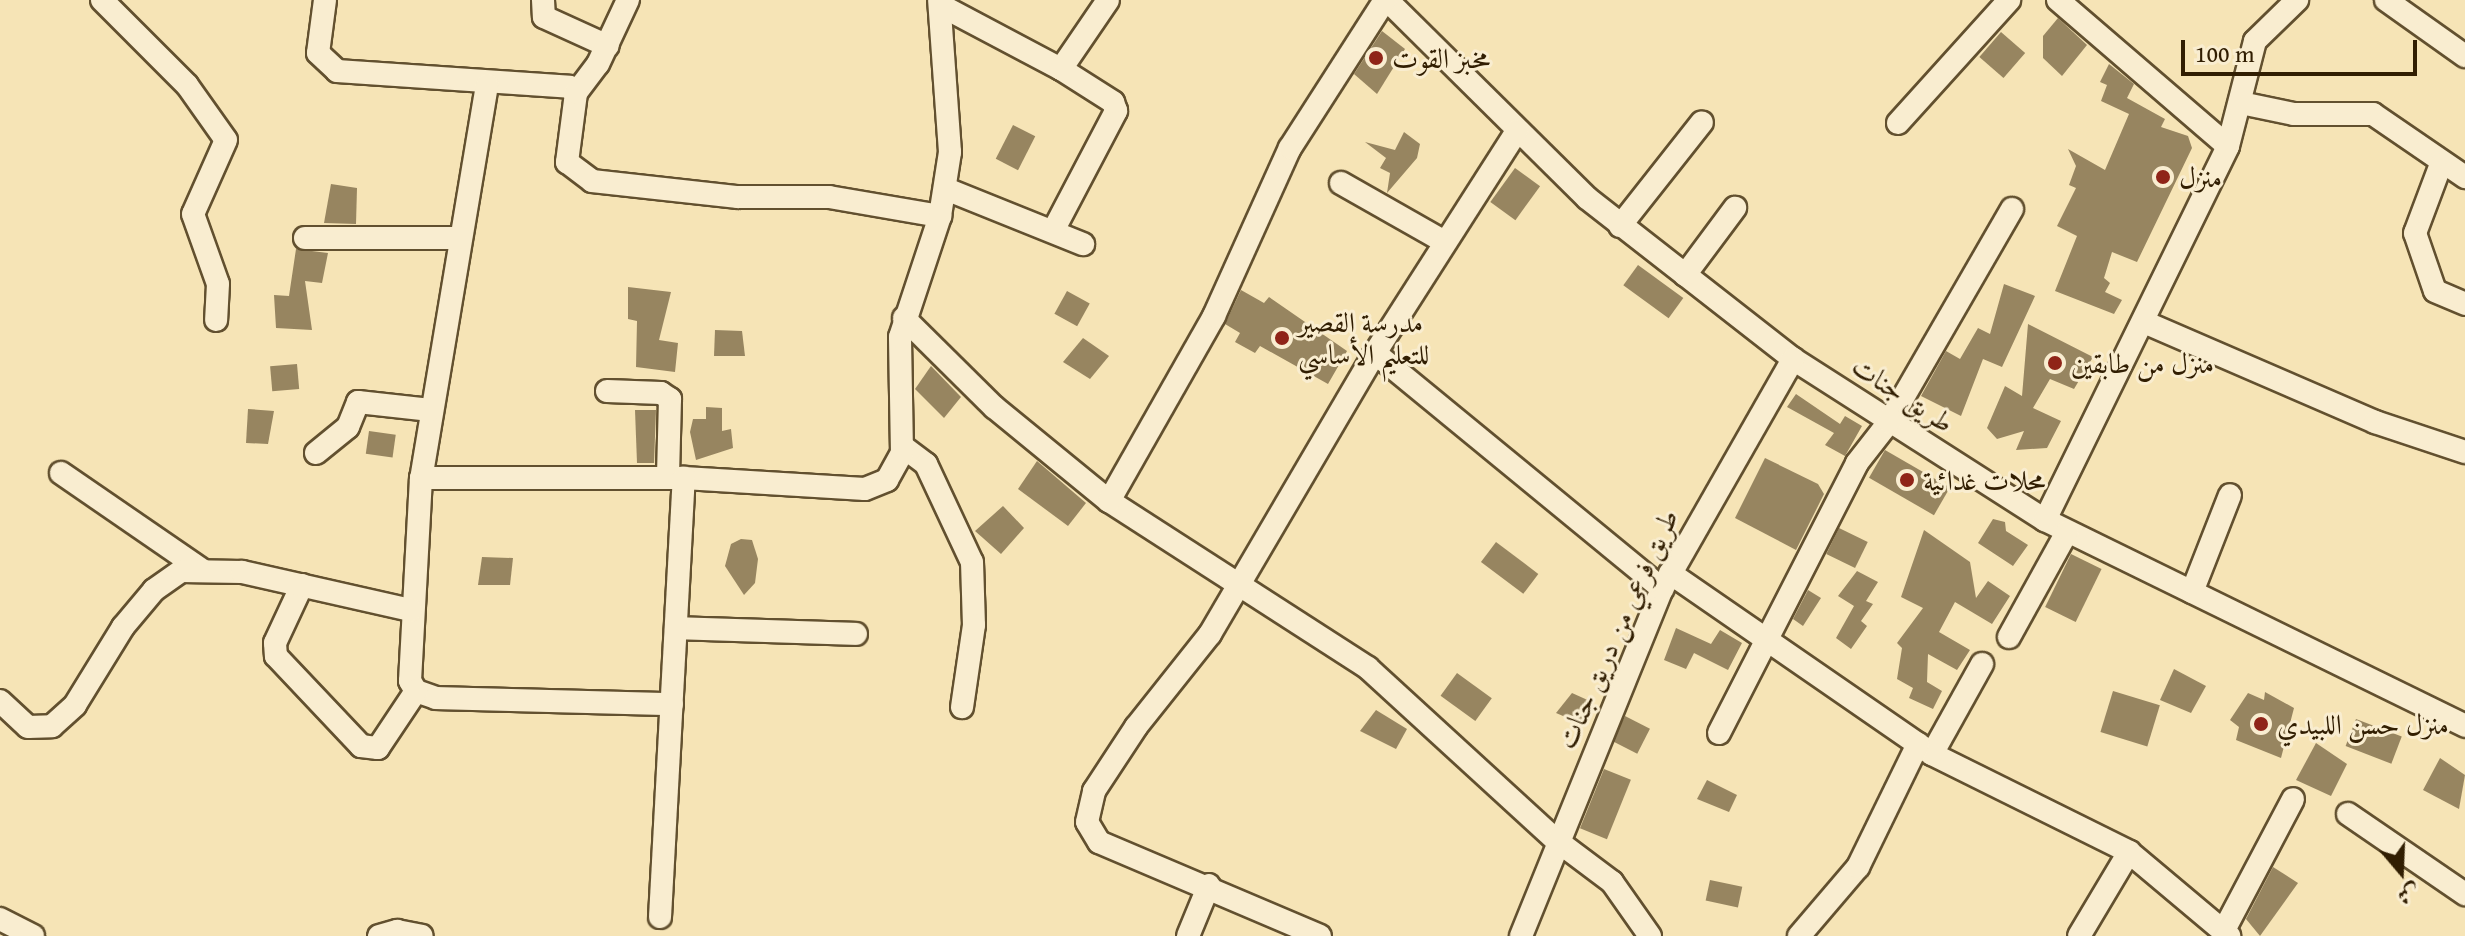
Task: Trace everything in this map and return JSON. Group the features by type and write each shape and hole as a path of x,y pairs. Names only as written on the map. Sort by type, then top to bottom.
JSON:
{"street":[{"path":"102,0 187,85 226,140 193,214 218,284 216,320"},
{"path":"325,0 317,41 324,65 487,85 569,87 576,93"},
{"path":"543,0 544,17 608,46"},
{"path":"628,0 608,46 576,93 567,162 592,181 738,197 829,197 940,216"},
{"path":"1061,69 1108,0"},
{"path":"1109,501 1214,316 1290,148 1386,0"},
{"name":"طريق جنات","path":"1386,0 1517,131 1620,226 1793,359 2045,520 2465,726"},
{"path":"1898,123 2009,0"},
{"path":"2058,0 2228,146"},
{"path":"2045,520 2144,322 2189,216 2228,146 2255,41 2297,0"},
{"path":"2386,0 2465,56"},
{"path":"939,3 1061,69 1113,102 1116,111 1053,231"},
{"path":"421,478 676,478 865,489 893,474 902,446 897,375 904,318 940,216 946,189 950,96 939,3"},
{"path":"487,85 421,478 408,671 416,691 436,698 672,704"},
{"path":"2241,103 2294,114 2373,114 2441,164 2465,177"},
{"path":"1620,226 1702,122"},
{"path":"1320,936 1209,885 1112,849 1087,822 1094,791 1120,751 1194,660 1443,241 1517,131"},
{"path":"2441,164 2415,233 2435,291 2465,304"},
{"path":"1341,183 1443,241"},
{"path":"946,189 1083,244"},
{"path":"1685,275 1735,208"},
{"path":"1719,733 1766,634 1857,463 1889,422 2012,209"},
{"path":"305,238 460,238"},
{"path":"904,318 994,407 1109,501 1368,668 1556,840 1612,882 1650,936"},
{"path":"2144,322 2375,422 2465,452"},
{"path":"1375,353 1666,581 1766,634 1925,749 2129,852 2226,934 2293,799"},
{"name":"طريق فرعي من دريق جنات","path":"1521,936 1556,840 1666,581 1793,359"},
{"path":"607,391 661,393 670,399 676,478 676,628 660,917"},
{"path":"316,453 348,427 358,402 431,410"},
{"path":"902,446 926,464 972,562 974,625 962,707"},
{"path":"61,473 202,570"},
{"path":"2192,592 2230,495"},
{"path":"2009,637 2067,532"},
{"path":"0,701 28,727 52,726 75,705 154,590 181,571 202,570 302,585 411,610"},
{"path":"302,585 275,643 276,656 361,746 378,748 416,691"},
{"path":"676,628 856,634"},
{"path":"1799,936 1858,867 1925,749 1982,664"},
{"path":"2348,814 2465,894"},
{"path":"2079,936 2129,852"},
{"path":"1188,936 1209,885"},
{"path":"0,919 33,936"},
{"path":"379,936 397,931 422,936"}],"building":[{"path":"2058,18 2087,45 2062,76 2043,58 2043,36"},
{"name":"مخبز القوت","path":"1382,31 1405,49 1377,94 1354,74"},
{"path":"2001,32 2025,53 2004,78 1979,57"},
{"path":"2109,64 2134,84 2127,98 2165,119 2161,127 2188,136 2192,148 2137,262 2112,252 2104,278 2110,283 2105,292 2122,300 2114,314 2055,291 2077,236 2057,226 2076,188 2069,185 2076,166 2068,149 2105,170 2129,114 2101,101 2107,85 2100,82"},
{"path":"1013,125 1035,136 1018,170 996,159"},
{"path":"1404,132 1420,144 1417,158 1387,193 1390,173 1380,168 1386,158 1365,142 1395,150"},
{"path":"1515,168 1540,186 1515,220 1490,202"},
{"path":"331,184 357,188 356,224 324,223"},
{"path":"296,249 328,253 322,283 305,281 312,330 276,328 274,295 289,296"},
{"path":"1638,265 1683,298 1669,318 1623,285"},
{"path":"2004,284 2035,296 2002,367 1983,359 1961,416 1921,396 1946,351 1960,359 1978,328 1990,334"},
{"path":"628,287 671,292 659,340 678,343 675,372 636,367 637,321 628,319"},
{"name":"مدرسة القصير للتعليم الأساسي","path":"1241,290 1264,303 1269,297 1347,351 1328,384 1260,346 1255,353 1235,342 1240,333 1225,324"},
{"path":"1067,291 1090,304 1077,326 1054,314"},
{"path":"2028,324 2093,357 2074,389 2050,379 2033,408 2061,421 2047,448 2016,450 2024,431 1997,439 1987,428 2005,386 2022,396"},
{"path":"715,330 742,331 745,356 714,356"},
{"path":"1083,338 1109,356 1090,379 1063,362"},
{"path":"297,364 299,389 272,391 270,366"},
{"path":"931,366 961,397 944,418 915,389"},
{"path":"1796,394 1840,424 1845,416 1862,426 1845,456 1825,445 1834,433 1787,407"},
{"path":"706,407 722,408 722,431 731,429 733,448 696,460 690,432 693,419 706,419"},
{"path":"248,409 274,411 268,444 246,443"},
{"path":"635,410 656,410 654,463 637,463"},
{"path":"369,431 396,435 393,458 366,454"},
{"name":"محلات غدائية","path":"1885,450 1950,488 1934,515 1869,478"},
{"path":"1765,458 1818,484 1824,494 1796,550 1735,518"},
{"path":"1037,461 1086,503 1068,526 1018,489"},
{"path":"1003,506 1024,528 1001,554 975,531"},
{"path":"1993,519 2005,522 2006,531 2028,545 2013,566 1978,543"},
{"path":"1839,528 1868,542 1855,568 1826,554"},
{"path":"1924,530 1970,562 1976,598 1988,581 2010,596 1992,624 1955,602 1939,632 1970,650 1957,670 1928,654 1927,682 1942,691 1933,709 1909,698 1913,688 1897,679 1902,648 1897,643 1923,608 1901,597"},
{"path":"741,539 752,540 758,559 755,583 744,595 725,566 731,544"},
{"path":"1496,542 1538,574 1523,594 1481,562"},
{"path":"2071,554 2102,569 2076,622 2045,607"},
{"path":"482,557 513,558 510,585 478,585"},
{"path":"1857,571 1878,582 1866,601 1873,604 1861,621 1867,626 1851,649 1836,638 1854,606 1838,596"},
{"path":"1808,590 1821,598 1803,626 1793,619"},
{"path":"1676,628 1711,644 1720,630 1742,643 1728,670 1694,653 1686,669 1664,660"},
{"path":"2174,669 2206,686 2191,713 2160,700"},
{"path":"1457,673 1492,698 1475,721 1441,696"},
{"path":"2113,691 2160,705 2147,746 2100,732"},
{"name":"منزل حسن اللبيدي","path":"2265,692 2294,708 2281,758 2236,740 2239,727 2230,720 2248,693 2264,700"},
{"path":"1572,693 1592,702 1582,724 1556,713"},
{"path":"1376,710 1407,729 1396,749 1360,731"},
{"path":"1625,716 1650,729 1637,754 1612,741"},
{"path":"2356,719 2402,737 2391,764 2346,746"},
{"path":"2316,743 2347,764 2331,796 2296,780"},
{"path":"2440,758 2465,775 2459,809 2423,790"},
{"path":"1604,769 1631,780 1607,839 1580,828"},
{"path":"1707,780 1737,795 1729,812 1697,799"},
{"path":"2273,867 2298,883 2260,936 2246,919"},
{"path":"1710,880 1742,887 1738,907 1706,901"}],"place":[{"name":"مخبز القوت","path":"1376,58"},
{"name":"منزل","path":"2163,177"},
{"name":"مدرسة القصير للتعليم الأساسي","path":"1282,338"},
{"name":"منزل من طابقين","path":"2055,363"},
{"name":"محلات غدائية","path":"1907,480"},
{"name":"منزل حسن اللبيدي","path":"2261,724"}]}
